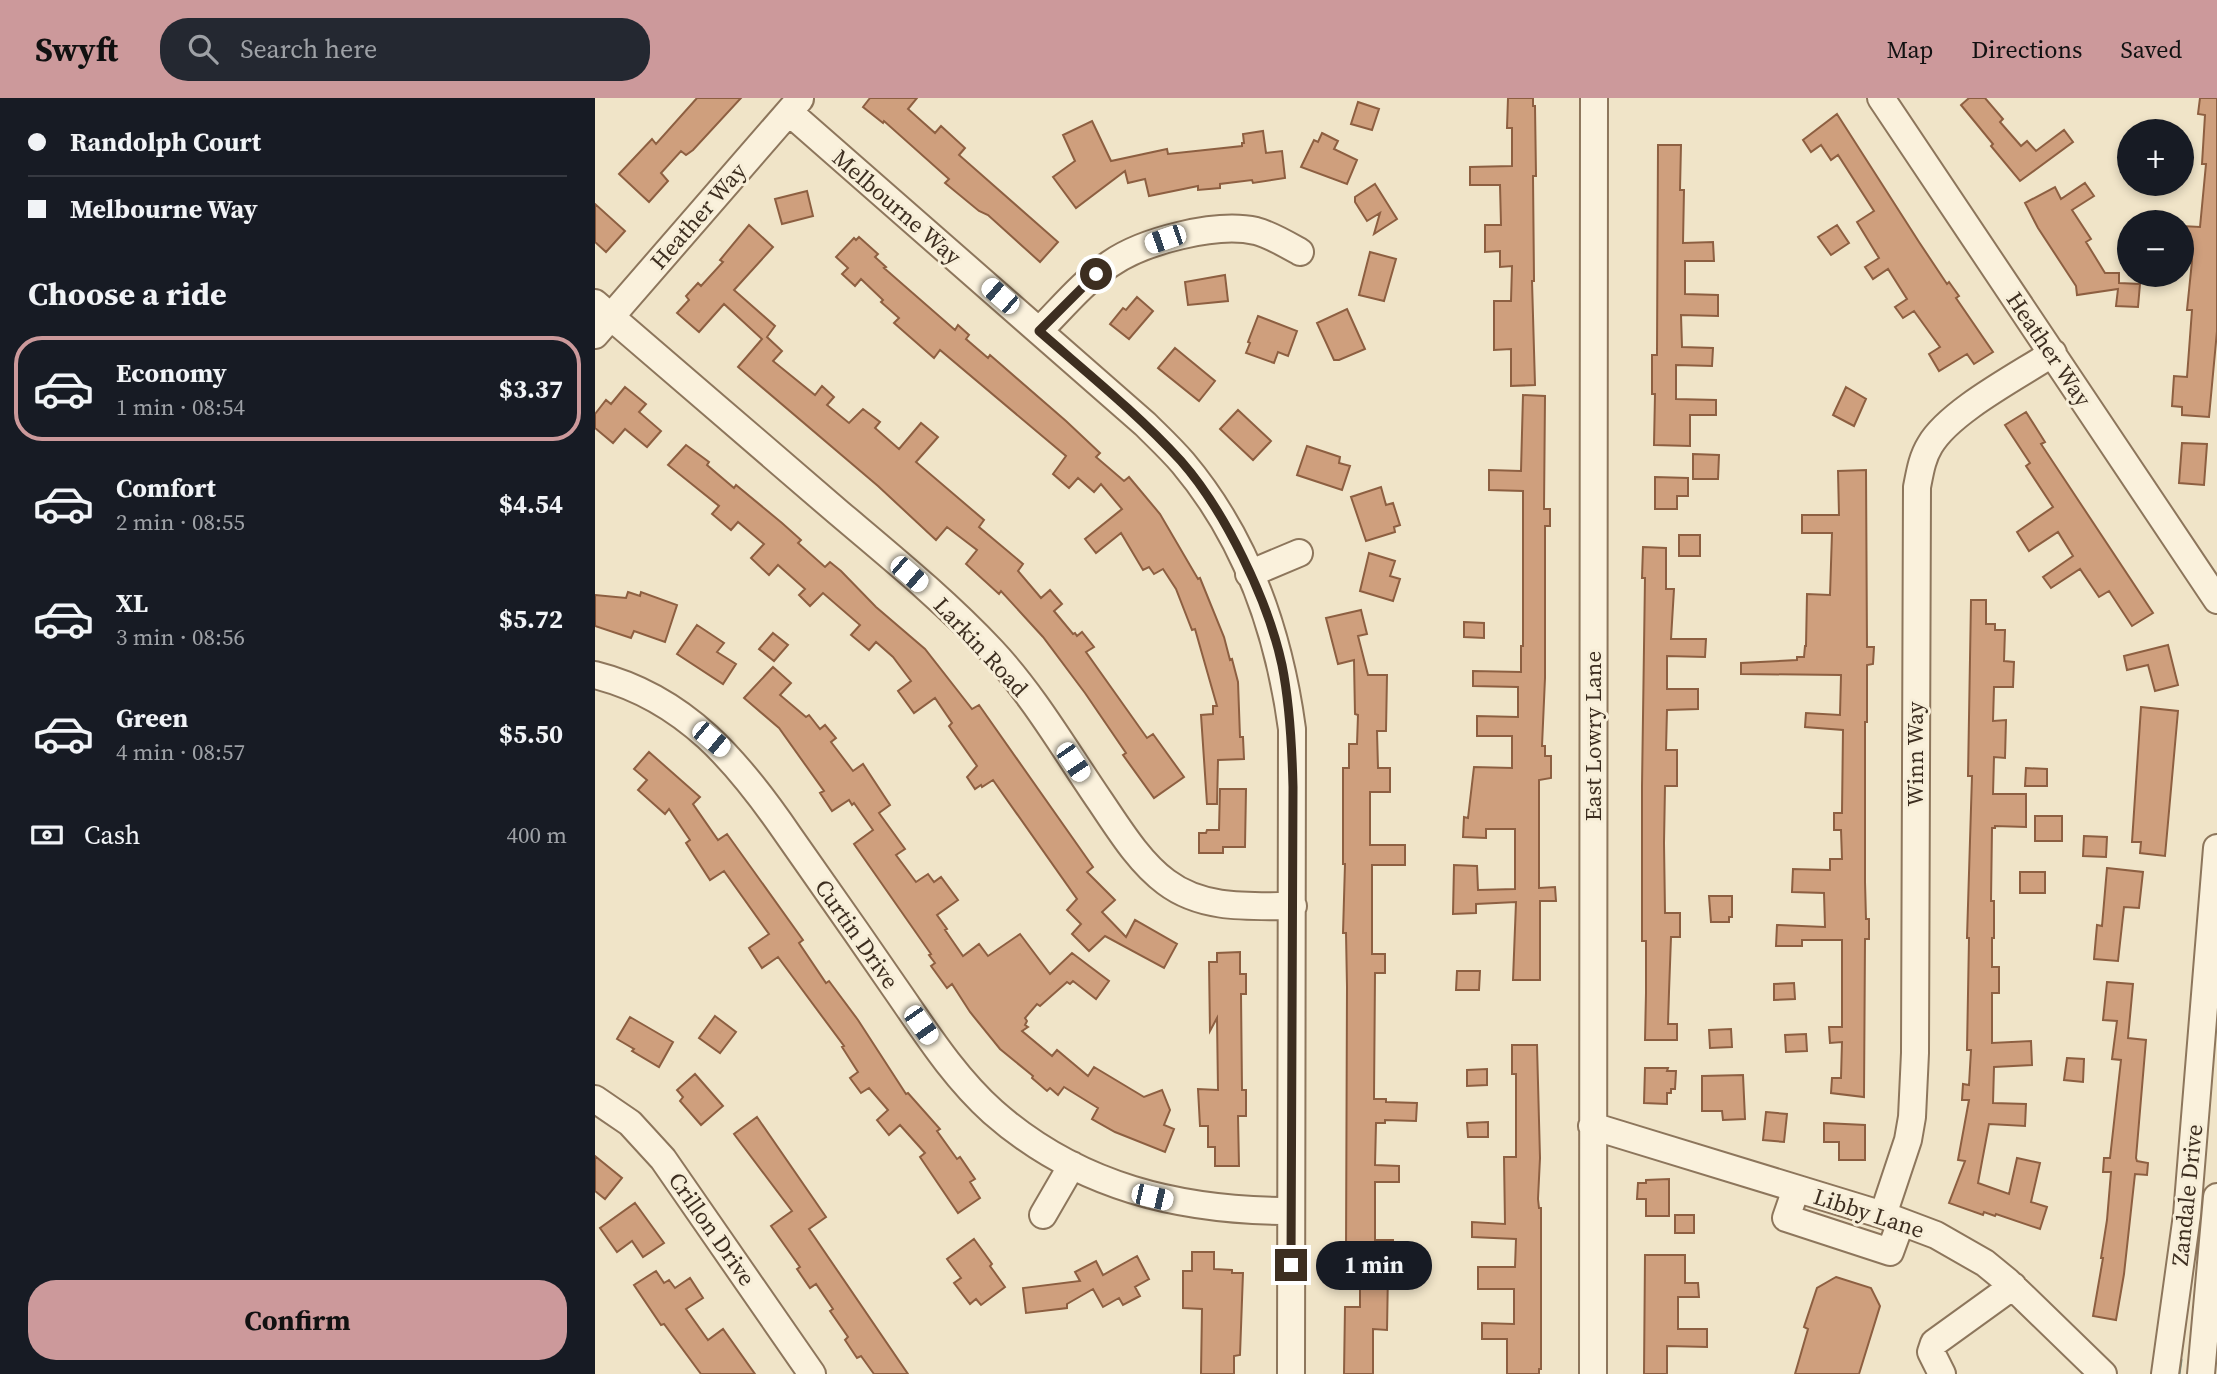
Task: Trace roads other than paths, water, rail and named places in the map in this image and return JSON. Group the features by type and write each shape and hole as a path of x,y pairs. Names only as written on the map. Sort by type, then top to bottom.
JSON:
{"street":[{"name":"East Lowry Lane","path":"1593,1374 1594,98"},
{"name":"Heather Way","path":"1881,98 2217,600"},
{"name":"Heather Way","path":"600,318 795,105"},
{"name":"Melbourne Way","path":"795,105 1039,331 1145,424 1183,463 1231,534 1273,634 1292,729 1291,1374"},
{"path":"1039,331 1081,288 1112,262 1165,239 1235,229 1255,231 1300,251"},
{"name":"Larkin Road","path":"600,318 874,543 990,649 1028,695 1119,829 1166,882 1189,895 1212,903 1293,906"},
{"name":"Winn Way","path":"1796,1189 1786,1218 1890,1252 1892,1219 1912,1116 1915,1054 1917,487 1921,463 1940,431 1968,409 2053,353"},
{"path":"1249,574 1299,553"},
{"name":"Curtin Drive","path":"595,676 615,680 673,710 723,750 764,799 953,1070 1013,1128 1072,1165 1105,1181 1152,1197 1245,1211 1291,1211"},
{"name":"Zandale Drive","path":"2165,1374 2187,1215 2217,848"},
{"name":"Crillon Drive","path":"595,1099 630,1123 663,1159 812,1374"},
{"name":"Libby Lane","path":"1592,1126 1937,1235 1985,1263 2013,1286 2103,1374"},
{"path":"1043,1215 1072,1165"},
{"name":"Zandale Drive","path":"2201,1374 2217,1197"},
{"path":"1942,1374 1931,1352 1934,1343 2013,1286"}],"waterway":[{"path":"2178,1374 2180,1360"}]}
